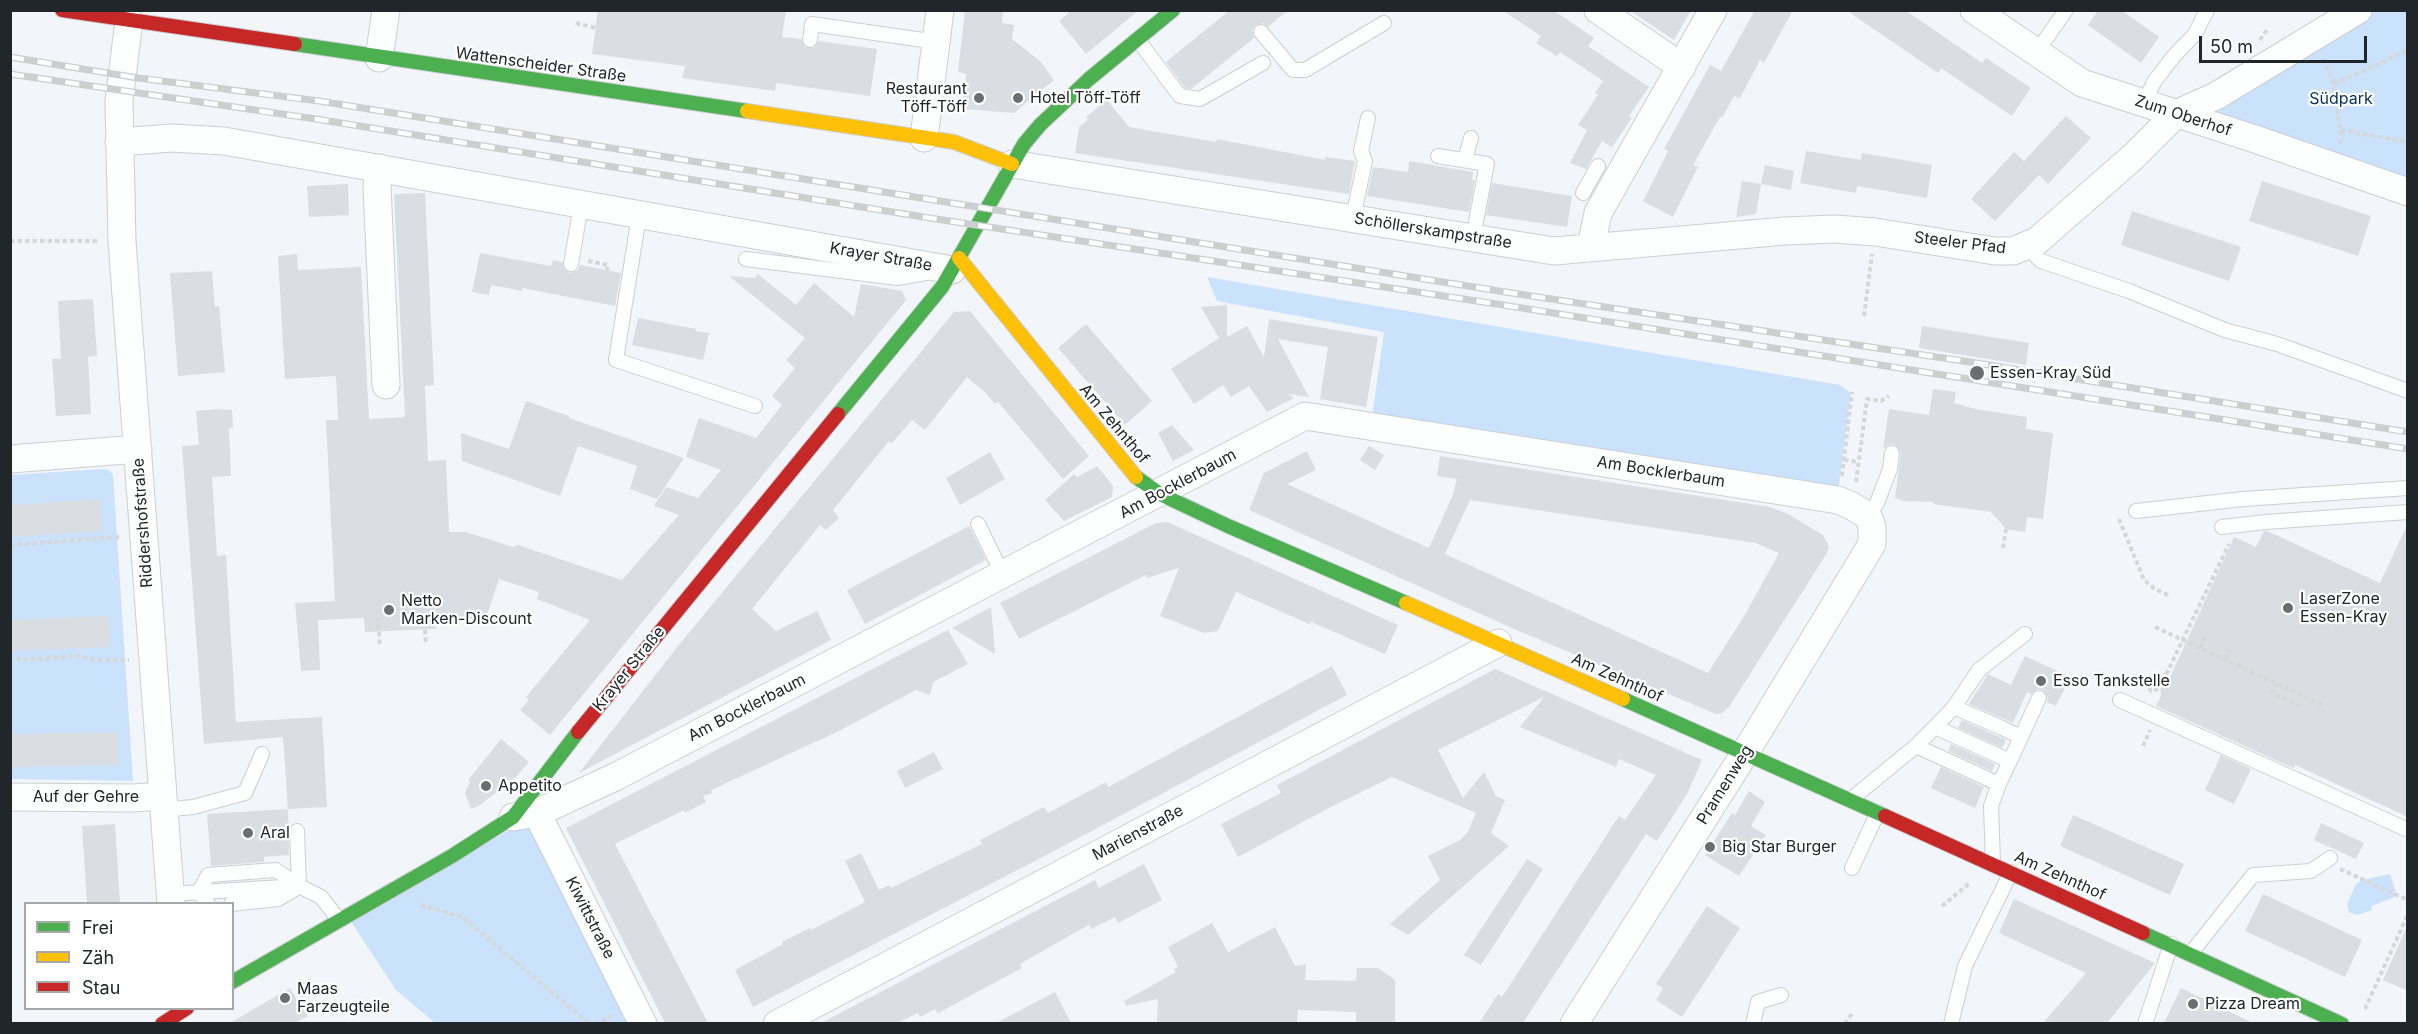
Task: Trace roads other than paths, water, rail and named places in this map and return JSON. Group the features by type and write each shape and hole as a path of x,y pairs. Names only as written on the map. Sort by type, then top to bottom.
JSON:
{"main road":[{"name":"Wattenscheider Straße","path":"62,10 954,142 1012,164"},
{"name":"Krayer Straße","path":"234,981 525,815 584,724 942,287 1024,144 1056,109 1173,10"},
{"name":"Am Zehnthof","path":"955,264 1132,472 1144,484 1160,494 1878,812 2342,1023"}],"street":[{"path":"379,58 386,10"},
{"path":"924,138 940,10"},
{"path":"1598,10 1682,67"},
{"path":"1591,246 1599,213 1603,168 1682,67 1713,10"},
{"name":"Zum Oberhof","path":"1974,10 2082,83 2408,192"},
{"name":"Steeler Pfad","path":"1591,246 1835,229 1875,232 1995,251 2027,247 2037,242 2134,156 2176,114 2216,96 2358,10"},
{"name":"Riddershofstraße","path":"129,21 119,101 123,241 170,898"},
{"path":"119,142 172,138 224,141 380,168 377,186 386,385"},
{"name":"Schöllerskampstraße","path":"1012,164 1554,251 1591,246"},
{"name":"Krayer Straße","path":"380,168 639,216 955,264"},
{"name":"Am Bocklerbaum","path":"525,815 615,777 1160,494 1305,416 1853,508"},
{"path":"10,459 138,449"},
{"name":"Pramenweg","path":"1574,1023 1745,753 1872,544 1872,527 1853,508"},
{"name":"Marienstraße","path":"777,1023 1498,643"},
{"name":"Auf der Gehre","path":"10,797 134,798 162,803"},
{"name":"Kiwittstraße","path":"525,815 643,1023"}],"lane":[{"path":"2036,53 2066,10"},
{"path":"2144,103 2154,82 2195,34 2207,10"},
{"path":"1262,32 1293,70 1305,70 1384,23"},
{"path":"810,40 812,24 937,42"},
{"path":"1138,40 1180,96 1200,99 1263,63"},
{"path":"1353,218 1365,161 1361,151 1368,118"},
{"path":"1465,160 1471,138"},
{"path":"1437,156 1486,164 1473,237"},
{"path":"1583,193 1603,168"},
{"path":"571,264 581,205"},
{"path":"639,216 616,360 755,406"},
{"path":"2027,247 2042,261 2129,291 2225,330 2277,344 2408,391"},
{"path":"747,259 897,278 955,264"},
{"path":"1853,508 1876,503 1890,469 1892,453"},
{"path":"2136,510 2277,496 2408,488"},
{"path":"2228,531 2265,522 2408,512"},
{"path":"978,524 1003,576"},
{"path":"1850,800 1916,746 1954,707 1978,670 2025,634"},
{"path":"1993,864 1991,806 2039,698"},
{"path":"2120,700 2408,830"},
{"path":"1954,707 2021,737"},
{"path":"1935,727 2010,761"},
{"path":"1916,746 2000,784"},
{"path":"162,803 193,807 245,793 262,754"},
{"path":"1852,868 1878,812"},
{"path":"297,831 299,886"},
{"path":"2191,953 2253,875 2311,871 2327,860"},
{"path":"203,898 208,875 276,870 299,886 321,897 339,920"},
{"path":"1951,1023 1965,966 2011,872"},
{"path":"170,898 203,898 299,886"},
{"path":"234,903 278,899 299,886"},
{"path":"2145,1023 2171,944"},
{"path":"1754,1023 1758,1002 1781,995"}],"railway":[{"path":"10,57 138,78 319,101 1505,292 1983,364 2408,432"},
{"path":"10,74 316,119 936,219 1503,305 2408,449"}],"place":[{"name":"Restaurant Töff-Töff","path":"979,98"},
{"name":"Hotel Töff-Töff","path":"1018,98"},
{"name":"Essen-Kray Süd","path":"1977,373"},
{"name":"LaserZone Essen-Kray","path":"2288,608"},
{"name":"Netto Marken-Discount","path":"389,610"},
{"name":"Esso Tankstelle","path":"2041,681"},
{"name":"Appetito","path":"486,786"},
{"name":"Aral","path":"248,833"},
{"name":"Big Star Burger","path":"1710,847"},
{"name":"Maas Farzeugteile","path":"285,998"},
{"name":"Pizza Dream","path":"2193,1004"}],"park label":[{"name":"Südpark","path":"2341,99"}]}
